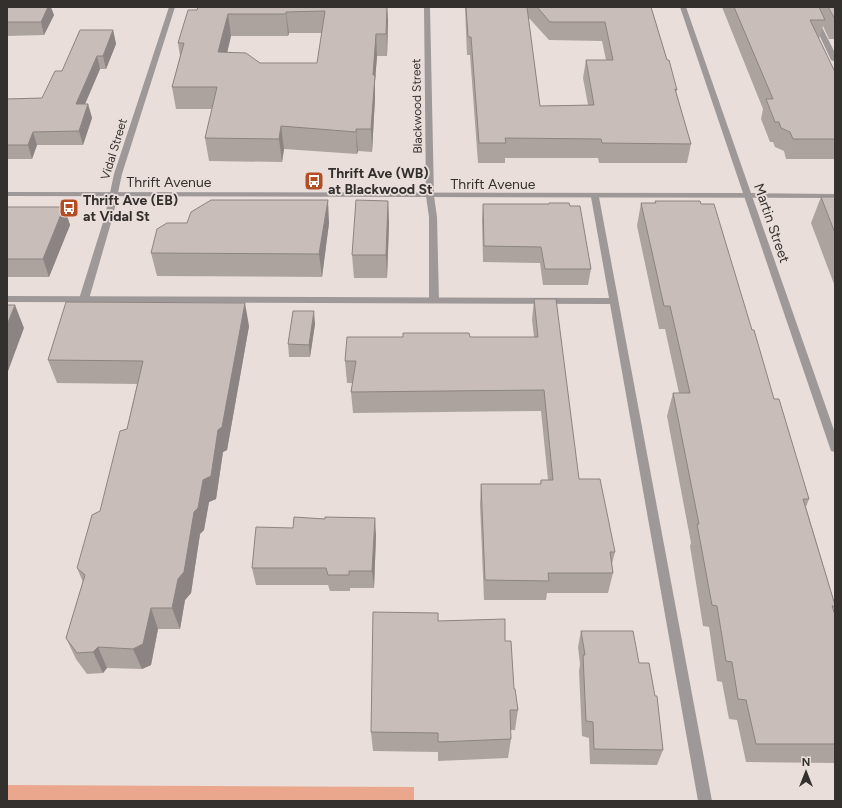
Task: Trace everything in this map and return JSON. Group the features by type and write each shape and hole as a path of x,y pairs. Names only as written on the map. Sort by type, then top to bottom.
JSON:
{"street":[{"name":"Vidal Street","path":"84,299 109,216 118,174 172,7"},
{"name":"Blackwood Street","path":"427,7 430,196 433,217 434,300"},
{"name":"Martin Street","path":"683,7 835,448"},
{"path":"809,7 835,60"},
{"name":"Thrift Avenue","path":"7,194 595,197 835,196"},
{"path":"595,197 705,801"},
{"path":"7,299 615,301"}],"shaded area":[{"path":"7,785 414,787 414,801 7,801"}],"building":[{"path":"7,7 48,7 41,22 7,22"},
{"path":"198,7 387,7 386,34 376,34 371,129 356,129 356,132 281,126 279,139 205,138 217,87 172,87 184,43 178,43 188,10 197,10","holes":["325,11 317,63 260,63 246,53 218,52 228,14 286,14 286,12"]},
{"path":"466,7 527,7 540,106 594,105 586,60 613,60 605,22 550,22 537,7 651,7 667,60 669,60 677,90 675,89 691,144 602,143 601,139 505,138 506,143 479,143 471,37 468,37"},
{"path":"734,7 819,7 825,20 810,20 835,72 835,139 793,139 790,132 781,128 779,122 775,122 766,99 773,99"},
{"path":"828,7 835,7 835,19"},
{"path":"80,30 113,30 103,56 97,56 76,104 88,104 79,131 33,132 28,145 7,145 7,99 42,98 55,71 62,71"},
{"path":"821,197 835,197 835,233"},
{"path":"211,200 328,200 319,254 151,253 157,229 167,223 187,223 191,212"},
{"path":"356,200 388,201 386,255 352,255"},
{"path":"655,201 700,201 701,204 714,204 774,399 779,399 809,499 803,499 835,605 832,606 835,615 835,744 756,744 746,700 738,699 732,662 726,661 717,606 712,605 697,524 699,524 673,393 690,393 670,306 664,306 641,203 656,203"},
{"path":"569,203 570,206 580,206 591,269 545,269 541,247 484,246 483,204"},
{"path":"7,207 64,207 43,259 7,259"},
{"path":"534,299 556,299 579,479 600,479 615,552 610,552 613,573 548,573 549,581 485,580 481,484 541,484 541,480 553,480 544,390 351,392 356,361 345,361 347,337 403,337 403,333 469,333 470,337 538,337"},
{"path":"66,302 245,303 222,427 218,430 211,476 203,480 198,508 194,512 184,572 178,579 172,608 151,608 143,644 133,649 98,647 93,652 77,653 66,638 85,575 77,568 92,515 100,511 120,431 127,429 143,361 48,360"},
{"path":"7,305 15,305 7,325"},
{"path":"293,311 314,311 309,345 288,344"},
{"path":"294,517 325,519 325,517 375,518 372,571 349,571 349,575 328,575 326,568 252,568 256,527 293,528"},
{"path":"373,612 438,613 438,621 505,619 505,641 511,641 514,689 518,710 510,710 511,739 438,742 438,733 371,732"},
{"path":"581,631 633,631 639,663 649,663 655,696 657,696 663,750 594,749 593,722 586,721 583,655 585,655"}],"place":[{"name":"Thrift Ave (WB) at Blackwood St","path":"314,181"},
{"name":"Thrift Ave (EB) at Vidal St","path":"69,208"}]}
